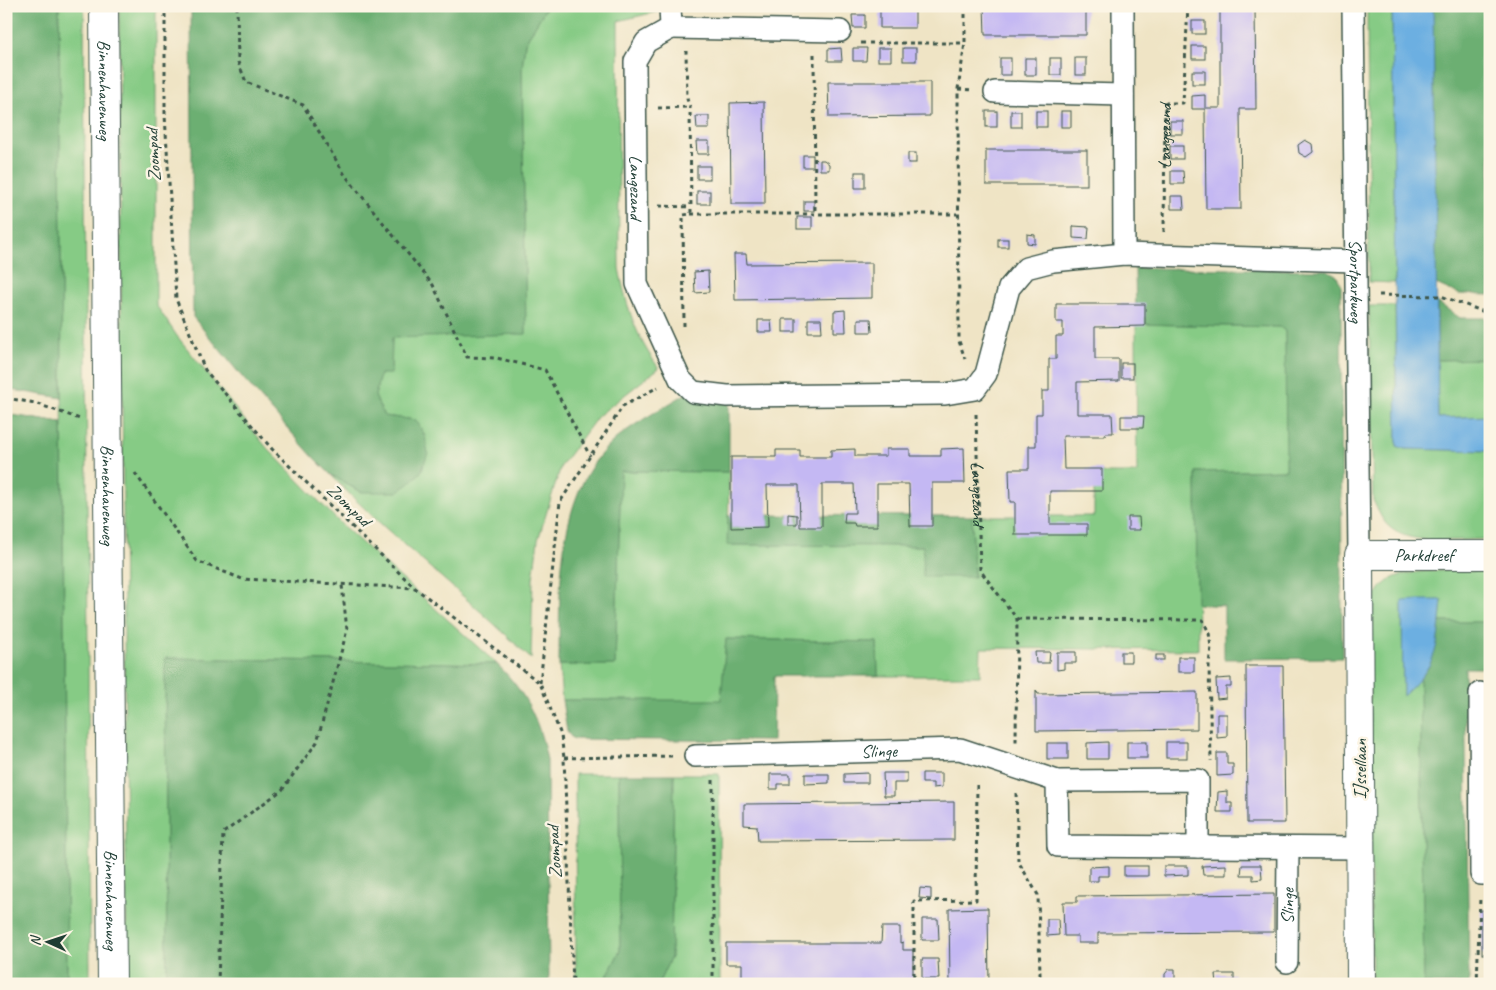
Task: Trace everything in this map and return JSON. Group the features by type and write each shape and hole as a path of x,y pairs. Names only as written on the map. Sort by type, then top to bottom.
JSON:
{"street":[{"name":"Binnenhavenweg","path":"104,6 112,984"},
{"path":"670,6 677,28 840,31"},
{"path":"1123,6 1124,254"},
{"name":"Sportparkweg","path":"1353,6 1359,555"},
{"name":"Langezand","path":"677,28 646,42 635,61 636,206 637,284 680,379"},
{"path":"995,92 1123,95"},
{"path":"680,379 694,392 727,396 945,394 975,389 986,374 1009,288 1026,268 1053,261 1124,254 1355,261"},
{"name":"Parkdreef","path":"1359,555 1490,555"},
{"name":"IJssellaan","path":"1359,555 1361,984"},
{"path":"1480,693 1486,874"},
{"name":"Slinge","path":"704,756 960,749 1057,781 1198,780"},
{"path":"1198,780 1198,847"},
{"path":"1057,781 1058,846 1360,848"},
{"name":"Slinge","path":"1287,962 1288,848"}],"path":[{"name":"Zoompad","path":"165,6 165,115 176,299 205,370 272,449 415,588 540,683 561,735 564,758 573,984"},
{"path":"237,6 238,62 246,82 304,105 345,175 433,285 467,357 497,358 545,370 590,456"},
{"name":"Langezand","path":"965,6 965,43 958,89 959,341 975,389 980,570"},
{"name":"Langezand","path":"1164,255 1165,103 1183,103 1188,6"},
{"path":"677,28 687,99 690,107 691,214"},
{"path":"814,31 815,214"},
{"path":"840,31 842,43 965,43"},
{"path":"636,108 690,107"},
{"path":"636,206 691,207"},
{"path":"670,356 684,348 683,215 957,214"},
{"path":"1390,295 1441,296 1490,314"},
{"path":"540,683 560,502 623,406 664,384 680,379"},
{"path":"6,398 35,403 108,429"},
{"path":"134,471 197,561 242,579 415,588"},
{"path":"218,984 223,833 282,790 317,742 347,630 342,584"},
{"path":"1017,619 1203,620 1209,633 1211,647 1209,665 1211,760 1198,780"},
{"path":"914,984 914,901 976,900 978,781 961,772 960,749"},
{"path":"564,758 704,756 713,984"},
{"path":"1477,984 1486,874"}],"green space":[{"path":"6,6 59,6 62,398 6,389"},
{"path":"59,6 84,6 90,984 67,984"},
{"path":"119,6 156,6 156,305 177,336 267,448 343,526 497,664 165,658 167,984 127,984"},
{"path":"191,6 547,6 525,43 522,68 526,334 392,338 391,374 380,374 375,396 384,416 416,420 425,436 428,453 421,472 409,484 397,492 361,492 330,474 243,378 193,317"},
{"path":"547,6 660,6 660,11 618,21 619,268 633,321 644,345 659,368 598,416 561,466 538,540 533,579 531,659 481,612 378,522 330,474 360,492 425,435 416,420 384,416 375,396 380,374 391,373 392,337 526,333 522,68 525,43"},
{"path":"1367,6 1392,6 1395,283 1369,282"},
{"path":"1433,6 1490,6 1490,295 1459,294 1436,284"},
{"path":"1135,268 1327,270 1336,275 1341,284 1342,658 1224,659 1224,606 1197,604 1196,472 1286,470 1285,331 1280,327 1136,324"},
{"path":"1437,302 1460,318 1490,318 1490,359 1437,360"},
{"path":"1369,306 1395,306 1397,446 1405,449 1490,451 1490,539 1426,540 1413,538 1392,529 1379,512 1373,500"},
{"path":"1136,324 1280,327 1285,331 1287,470 1196,472 1198,650 981,648 980,676 878,676 877,642 726,639 721,701 562,700 559,665 615,665 621,471 729,472 728,545 923,546 974,577 972,516 1094,516 1094,473 1137,473"},
{"path":"1490,359 1490,416 1438,418 1437,360"},
{"path":"685,394 729,402 729,472 621,471 615,665 559,665 561,574 571,513 582,484 597,459 618,437"},
{"path":"6,414 62,423 67,984 6,984"},
{"path":"728,515 972,516 974,577 923,577 923,546 727,545"},
{"path":"1436,571 1490,572 1490,622 1440,622 1442,600 1402,602 1403,696 1420,679 1424,984 1372,984 1369,615 1380,589 1396,577"},
{"path":"1440,622 1490,622 1490,668 1465,668 1469,984 1424,984 1420,679 1429,666 1435,652"},
{"path":"726,639 877,642 878,676 774,676 773,741 573,739 567,732 562,700 721,700"},
{"path":"165,658 497,664 516,686 530,708 540,732 547,760 549,984 167,984"},
{"path":"575,774 619,774 620,951 603,984 576,984"},
{"path":"619,774 674,774 671,957 658,984 603,984 620,951"},
{"path":"674,774 719,774 720,984 658,984 671,957"}],"water":[{"path":"1392,6 1433,6 1438,418 1490,416 1490,451 1405,449 1397,446"},
{"path":"1442,600 1437,642 1430,663 1424,673 1403,696 1402,601"}],"building":[{"path":"880,6 915,6 915,28 880,28"},
{"path":"984,6 1086,6 1086,35 985,35"},
{"path":"1192,6 1205,6 1205,9 1192,9"},
{"path":"1220,6 1255,6 1256,109 1240,109 1241,209 1206,209 1205,109 1192,109 1192,96 1205,95 1205,108 1220,108"},
{"path":"852,15 865,15 865,28 853,28"},
{"path":"1192,21 1205,21 1205,34 1192,34"},
{"path":"1192,46 1205,46 1205,59 1192,59"},
{"path":"841,48 842,61 828,61 828,49"},
{"path":"853,48 867,48 866,61 853,61"},
{"path":"878,48 891,48 891,61 878,61"},
{"path":"903,48 916,48 916,61 903,61"},
{"path":"1000,58 1011,58 1011,75 1000,75"},
{"path":"1025,58 1036,58 1036,75 1025,75"},
{"path":"1050,58 1061,58 1061,75 1050,75"},
{"path":"1075,58 1086,58 1086,75 1075,75"},
{"path":"1192,71 1205,71 1205,84 1192,84"},
{"path":"828,82 930,82 930,116 829,117"},
{"path":"764,102 765,204 731,204 730,103"},
{"path":"986,111 997,111 997,127 986,127"},
{"path":"1011,111 1021,111 1021,127 1011,127"},
{"path":"1036,111 1047,111 1047,127 1036,127"},
{"path":"1061,111 1071,111 1071,127 1061,127"},
{"path":"696,116 709,116 709,129 697,129"},
{"path":"1170,121 1183,121 1183,134 1170,134"},
{"path":"1305,140 1312,144 1313,152 1306,157 1299,153 1298,145"},
{"path":"696,141 709,141 709,154 697,154"},
{"path":"1170,146 1183,146 1183,159 1170,159"},
{"path":"986,150 1087,150 1087,185 986,185"},
{"path":"908,153 916,153 916,163 908,163"},
{"path":"803,155 813,155 813,167 803,167"},
{"path":"820,160 824,160 829,164 829,170 820,170"},
{"path":"697,166 710,166 710,179 697,179"},
{"path":"1171,171 1183,171 1184,184 1171,184"},
{"path":"855,172 865,172 865,188 855,188"},
{"path":"697,191 710,191 710,204 697,204"},
{"path":"1171,196 1183,196 1184,209 1171,209"},
{"path":"804,201 814,201 814,211 804,211"},
{"path":"797,217 812,217 812,229 797,229"},
{"path":"1073,226 1089,227 1088,239 1073,238"},
{"path":"1027,234 1035,235 1035,244 1027,243"},
{"path":"998,239 1008,239 1008,247 998,247"},
{"path":"734,254 746,254 747,264 872,263 872,298 735,300"},
{"path":"708,271 709,292 695,293 694,272"},
{"path":"1056,304 1145,304 1145,326 1095,327 1095,359 1119,359 1119,381 1077,382 1077,414 1112,414 1113,433 1106,433 1105,436 1063,436 1064,469 1102,469 1102,491 1050,491 1050,524 1087,524 1087,535 1015,535 1015,502 1010,502 1009,469 1029,469 1029,446 1036,446 1036,414 1042,414 1042,391 1049,391 1049,359 1056,359 1056,336 1063,336 1063,322 1056,322"},
{"path":"845,310 846,332 834,332 834,311"},
{"path":"783,319 796,319 796,332 783,332"},
{"path":"808,319 821,319 822,332 808,332"},
{"path":"858,319 871,319 872,332 858,332"},
{"path":"758,320 771,320 772,332 758,332"},
{"path":"1121,363 1133,363 1133,378 1121,378"},
{"path":"1121,416 1144,416 1143,428 1121,428"},
{"path":"964,448 965,483 932,483 932,526 910,526 909,484 877,484 877,526 855,526 854,523 844,523 845,513 855,513 854,484 822,484 822,527 800,527 799,485 767,485 768,527 731,528 731,457 776,457 776,450 800,450 800,457 831,457 831,450 855,449 855,456 886,456 886,449 910,449 910,456 941,456 941,449"},
{"path":"788,514 797,515 797,524 788,524"},
{"path":"1128,517 1139,517 1140,530 1128,530"},
{"path":"1035,652 1050,652 1049,663 1036,663"},
{"path":"1057,652 1076,652 1076,663 1064,663 1064,669 1057,670"},
{"path":"1121,652 1131,652 1131,662 1121,662"},
{"path":"1156,655 1164,655 1164,660 1156,660"},
{"path":"1178,657 1194,657 1194,672 1178,672"},
{"path":"1246,666 1283,666 1285,823 1247,823"},
{"path":"1231,678 1231,687 1226,687 1226,698 1217,699 1216,679"},
{"path":"1036,690 1038,694 1197,692 1197,729 1036,731"},
{"path":"1217,714 1227,714 1227,737 1217,738"},
{"path":"1108,742 1108,759 1087,759 1087,743"},
{"path":"1127,742 1147,742 1147,758 1127,758"},
{"path":"1166,742 1187,742 1187,758 1166,758"},
{"path":"1047,743 1068,743 1068,759 1047,759"},
{"path":"1217,753 1227,753 1227,764 1233,764 1233,775 1217,776"},
{"path":"868,773 868,783 844,783 844,774"},
{"path":"883,773 907,773 907,783 894,783 894,796 884,796"},
{"path":"922,773 942,773 942,787 933,788 933,783 922,783"},
{"path":"770,774 790,774 790,784 778,784 778,789 770,789"},
{"path":"805,774 829,774 829,783 805,784"},
{"path":"1227,791 1227,803 1232,803 1232,812 1217,812 1218,792"},
{"path":"954,802 954,840 758,841 757,826 744,825 744,804"},
{"path":"1226,865 1226,875 1203,875 1202,866"},
{"path":"1242,865 1261,865 1262,879 1253,880 1253,875 1241,875"},
{"path":"1109,866 1109,876 1098,876 1098,881 1089,881 1089,867"},
{"path":"1124,866 1148,866 1148,876 1124,876"},
{"path":"1164,866 1188,866 1188,875 1164,876"},
{"path":"920,888 931,889 931,899 919,898"},
{"path":"1274,894 1274,932 1098,933 1098,943 1078,943 1078,936 1064,936 1063,902 1077,902 1077,896"},
{"path":"988,908 989,984 950,984 949,909"},
{"path":"1482,910 1490,910 1490,954 1482,954"},
{"path":"922,919 938,919 939,940 922,940"},
{"path":"1047,919 1058,919 1059,935 1047,936"},
{"path":"882,927 900,927 900,943 903,942 903,950 913,950 913,981 763,982 763,984 752,984 752,981 742,982 742,964 726,964 726,943 881,943"},
{"path":"922,959 938,959 939,979 922,979"},
{"path":"1169,969 1175,969 1175,980 1165,980 1165,974"},
{"path":"1216,974 1234,974 1234,984 1217,984"}]}
